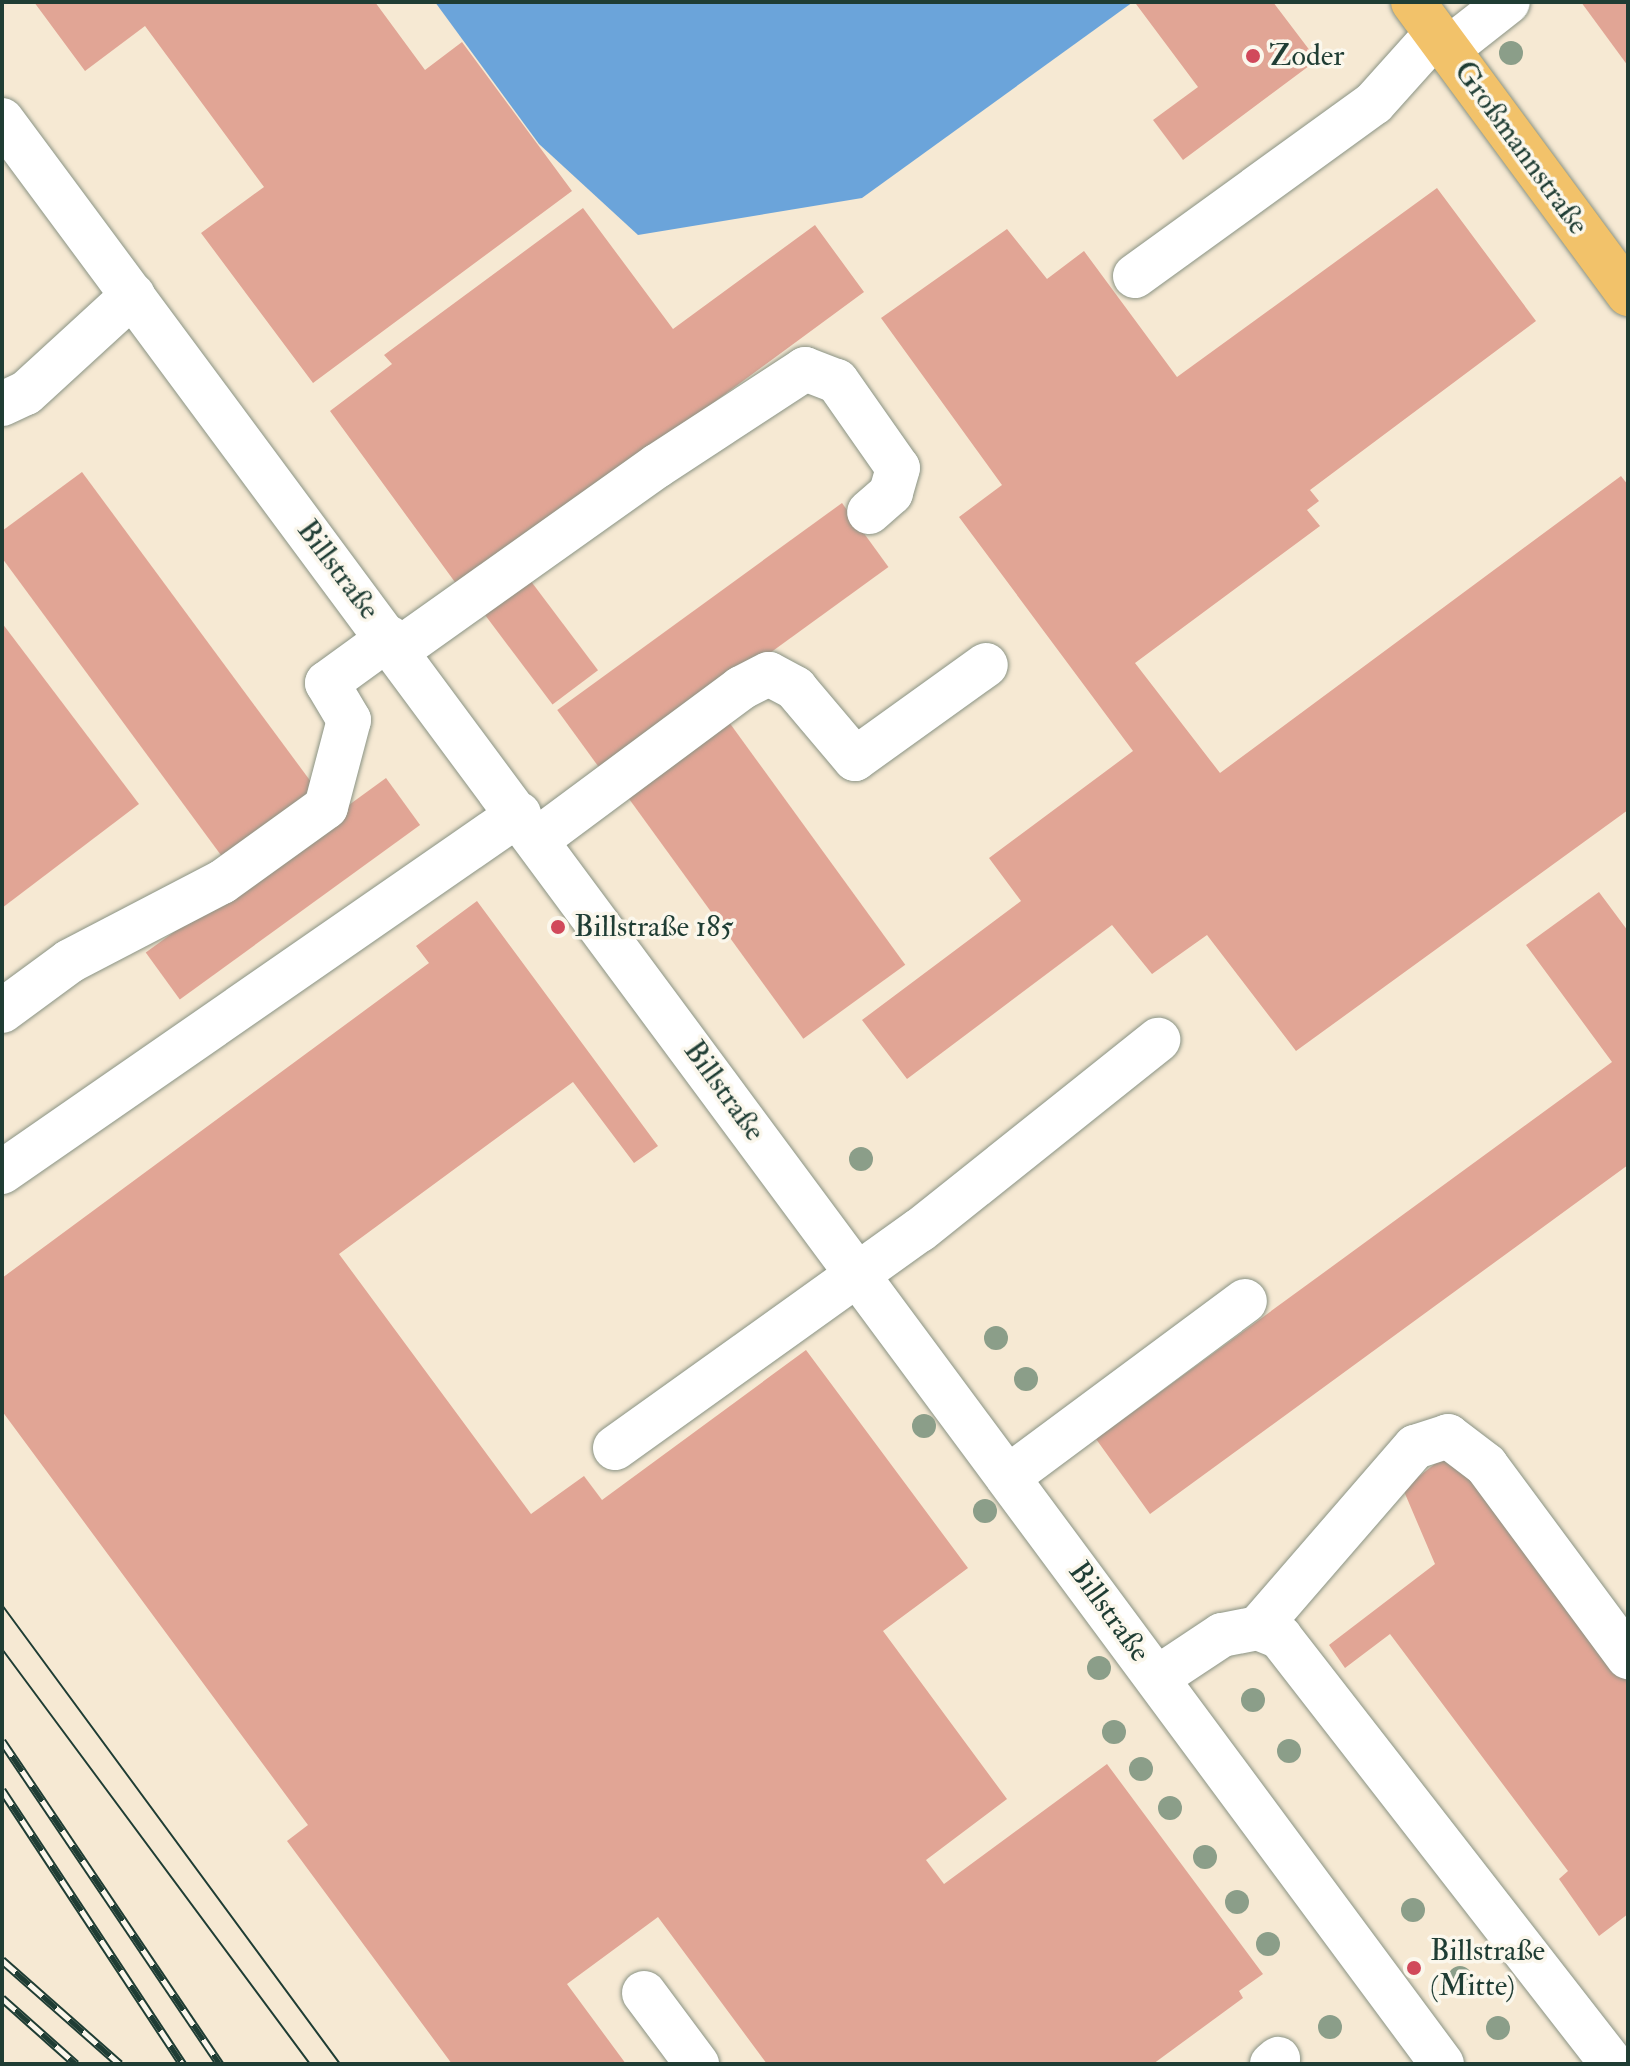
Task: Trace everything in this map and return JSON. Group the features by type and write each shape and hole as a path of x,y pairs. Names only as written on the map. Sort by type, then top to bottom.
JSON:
{"main road":[{"name":"Großmannstraße","path":"1433,28 1628,294"}],"street":[{"path":"1135,276 1374,103 1433,28 1508,2"},
{"name":"Billstraße","path":"2,120 529,826 1442,2064"},
{"path":"2,404 26,393 133,295"},
{"path":"2,1011 70,961 222,882 326,807 349,720 327,683 394,644 805,369 837,381 898,468 891,493 869,512"},
{"path":"2,1172 741,688 769,674 795,688 855,759 986,665"},
{"path":"615,1448 857,1271 920,1230 1158,1040"},
{"path":"1008,1477 1245,1301"},
{"path":"1258,1628 1415,1447 1448,1436 1486,1465 1628,1657"},
{"path":"1157,1678 1222,1635 1258,1628 1280,1637 1612,2064"},
{"path":"644,1993 697,2064"}],"water":[{"path":"435,2 1133,2 862,198 638,235 539,144"}],"building":[{"path":"34,2 375,2 425,70 462,42 572,191 313,383 201,233 264,187 145,26 85,71"},
{"path":"1273,2 1317,60 1183,160 1153,120 1198,87 1136,4"},
{"path":"1581,2 1628,2 1628,66"},
{"path":"1437,188 1536,321 1310,490 1319,501 1307,510 1320,526 1135,663 1220,773 1621,476 1628,485 1628,810 1296,1051 1207,935 1152,974 1112,925 907,1079 862,1020 1021,901 989,858 1133,751 959,517 1002,485 881,318 1007,229 1047,279 1084,251 1177,377"},
{"path":"583,208 673,329 815,225 864,292 460,589 330,411 392,364 384,355"},
{"path":"82,472 320,794 226,862 2,558 2,531"},
{"path":"842,503 888,567 604,774 557,710"},
{"path":"527,576 598,670 552,705 481,610"},
{"path":"2,623 139,804 2,908"},
{"path":"726,718 905,965 803,1039 624,792"},
{"path":"386,778 420,825 180,999 146,953"},
{"path":"1599,892 1628,931 1628,1165 1150,1514 1096,1439 1612,1062 1526,945"},
{"path":"477,901 658,1146 634,1163 573,1082 339,1254 531,1514 584,1476 602,1500 806,1350 968,1568 883,1631 1007,1799 926,1860 944,1884 1107,1764 1263,1974 1239,1991 1243,1998 1153,2064 767,2064 658,1917 567,1984 626,2064 452,2064 287,1841 308,1825 2,1411 2,1278 429,963 416,946"},
{"path":"1455,1448 1628,1681 1628,1914 1599,1936 1559,1879 1568,1871 1390,1634 1345,1668 1329,1645 1435,1564 1403,1489"}],"tram line":[{"path":"2,1605 340,2064"},
{"path":"2,1649 310,2064"}],"railway":[{"path":"2,1741 220,2064"},
{"path":"2,1790 183,2064"},
{"path":"2,1960 120,2064"},
{"path":"2,1998 76,2064"}],"place":[{"name":"Zoder","path":"1253,56"},
{"name":"Billstraße 185","path":"558,927"},
{"name":"Billstraße (Mitte)","path":"1414,1968"}]}
